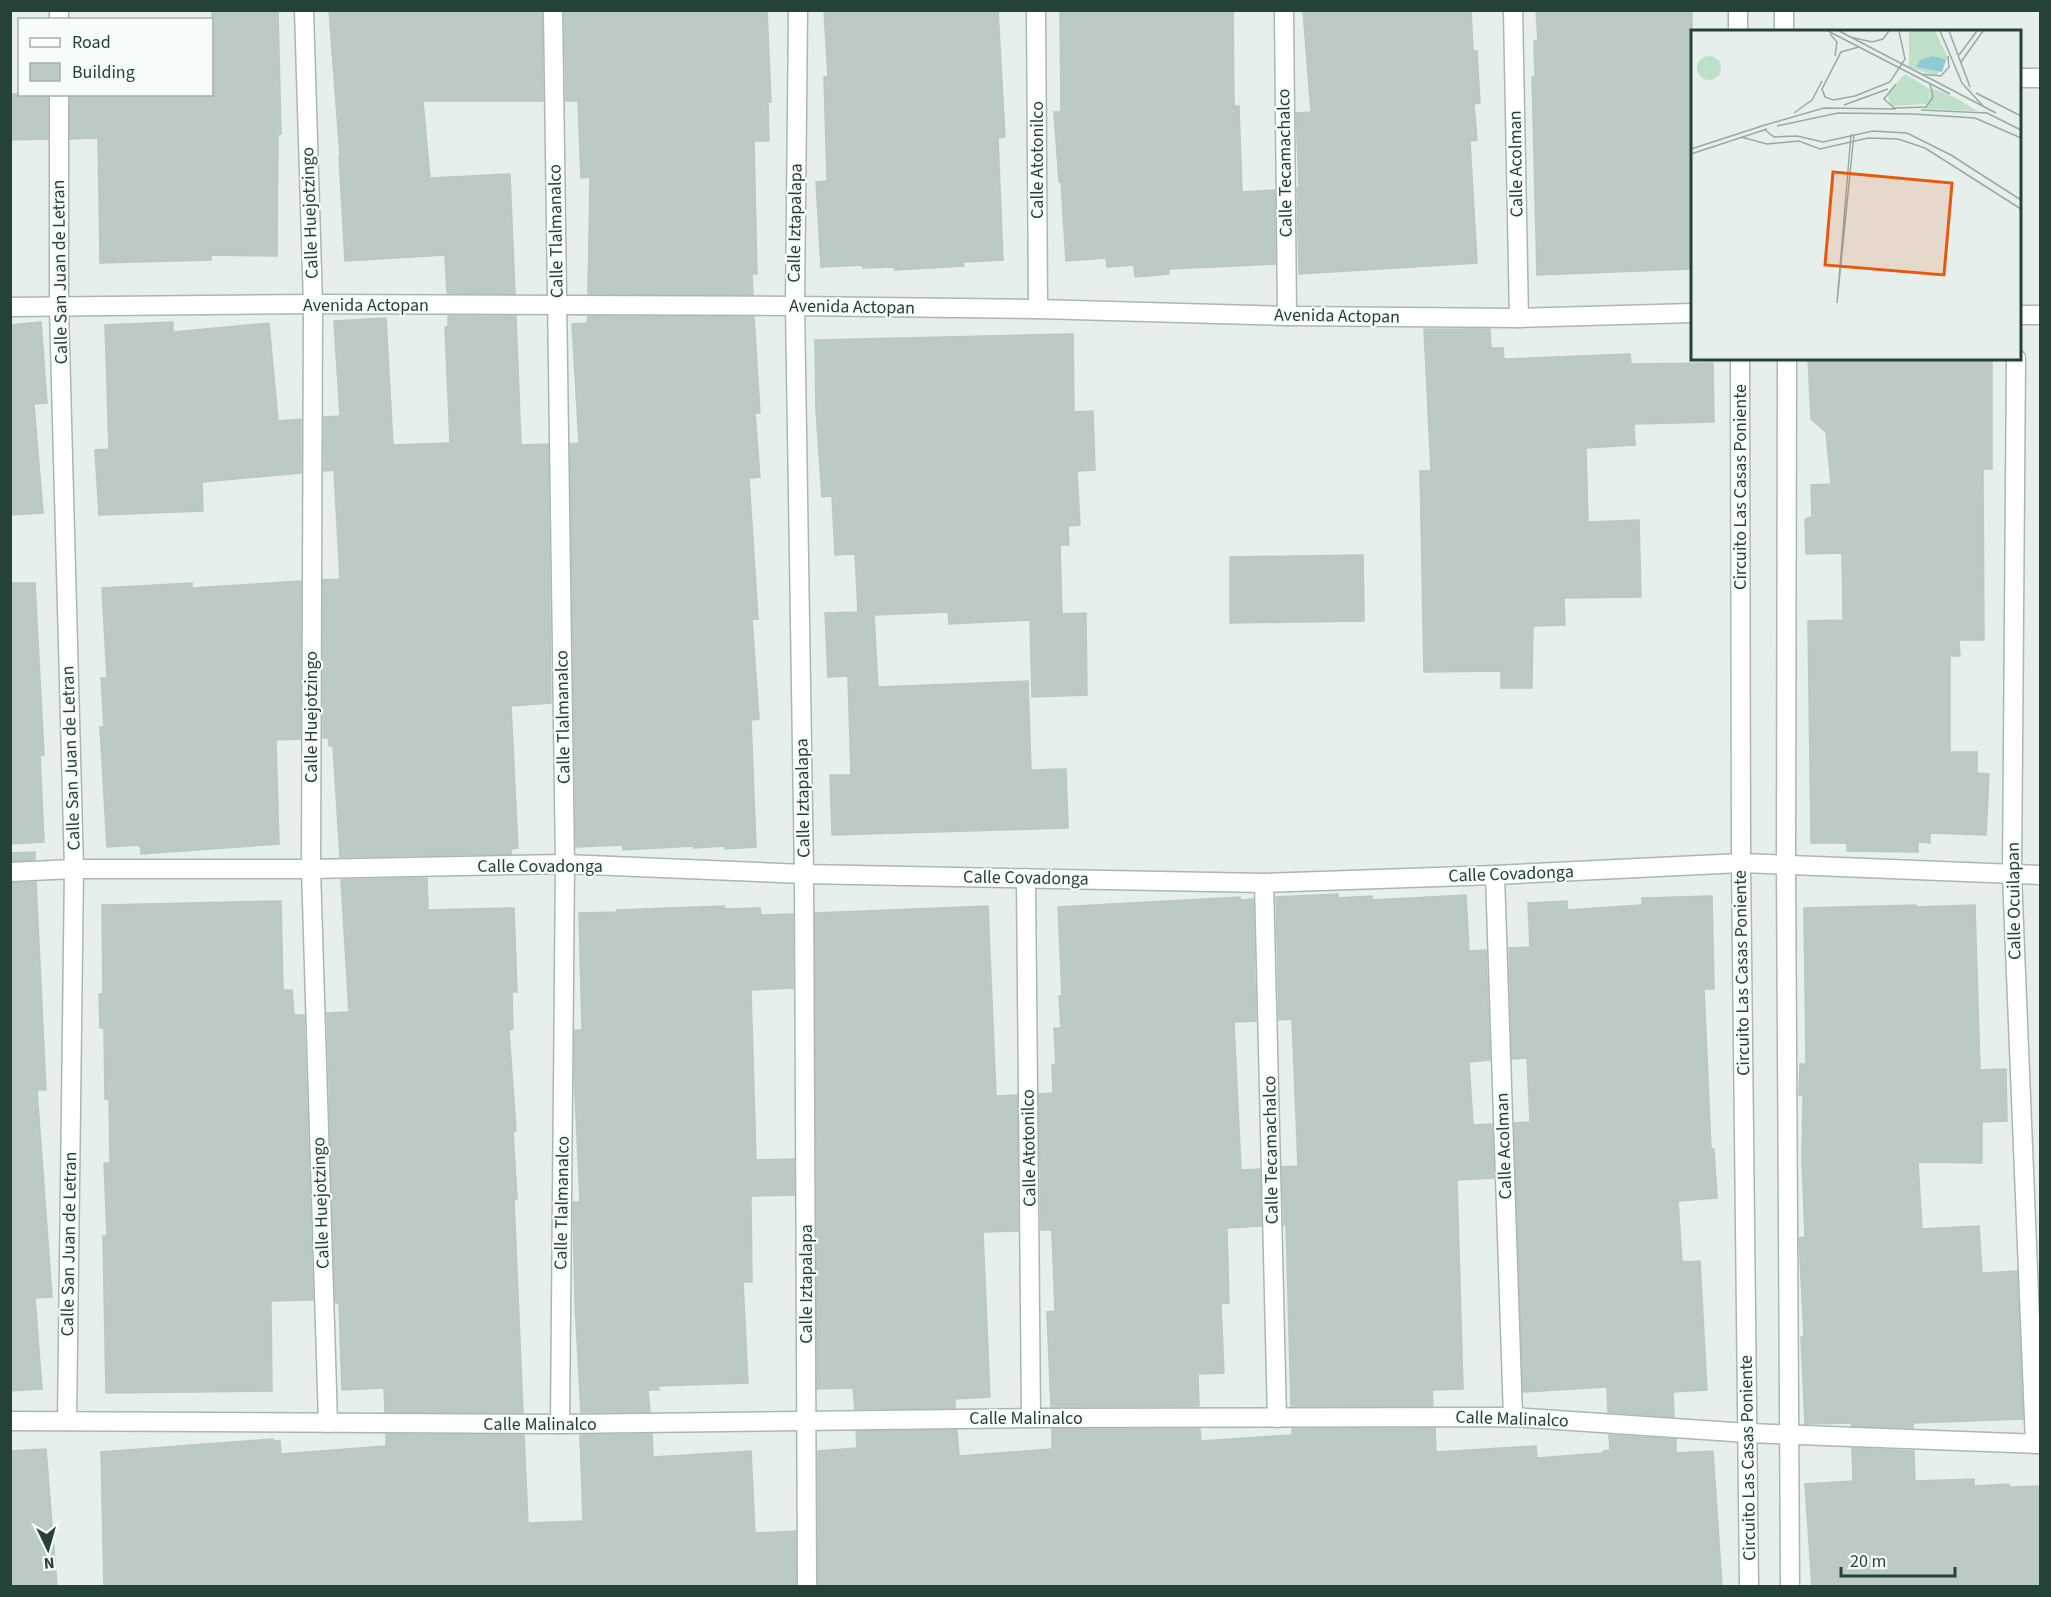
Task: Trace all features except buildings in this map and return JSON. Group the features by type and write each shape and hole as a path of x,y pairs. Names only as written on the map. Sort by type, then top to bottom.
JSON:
{"street":[{"name":"Calle Huejotzingo","path":"304,10 313,304 311,869 328,1423"},
{"name":"Calle Tlalmanalco","path":"553,10 565,864 560,1424"},
{"name":"Calle Iztapalapa","path":"798,10 795,306 804,874 807,1587"},
{"name":"Calle Atotonilco","path":"1036,10 1038,309"},
{"name":"Calle Tecamachalco","path":"1284,10 1287,316"},
{"name":"Calle Acolman","path":"1514,10 1519,318"},
{"path":"1738,10 1738,30"},
{"path":"1784,10 1784,30"},
{"path":"2021,78 2040,78"},
{"name":"Calle San Juan de Letran","path":"59,96 59,308 74,868 67,1421"},
{"name":"Avenida Actopan","path":"10,307 313,304 795,306 1038,309 1287,316 1519,318 1691,313"},
{"path":"2021,315 2040,315"},
{"name":"Circuito Las Casas Poniente","path":"1740,360 1741,863 1749,1587"},
{"path":"1787,360 1786,864 1790,1587"},
{"name":"Calle Ocuilapan","path":"2016,360 2012,875 2038,1444"},
{"name":"Calle Covadonga","path":"10,872 74,868 311,869 565,864 804,874 1264,883 1741,863 2040,875"},
{"name":"Calle Acolman","path":"1495,875 1513,1417"},
{"name":"Calle Atotonilco","path":"1026,878 1032,1418"},
{"name":"Calle Tecamachalco","path":"1264,883 1277,1418"},
{"name":"Calle Malinalco","path":"10,1421 560,1424 1032,1418 1513,1417 1748,1432 2038,1444"}]}
